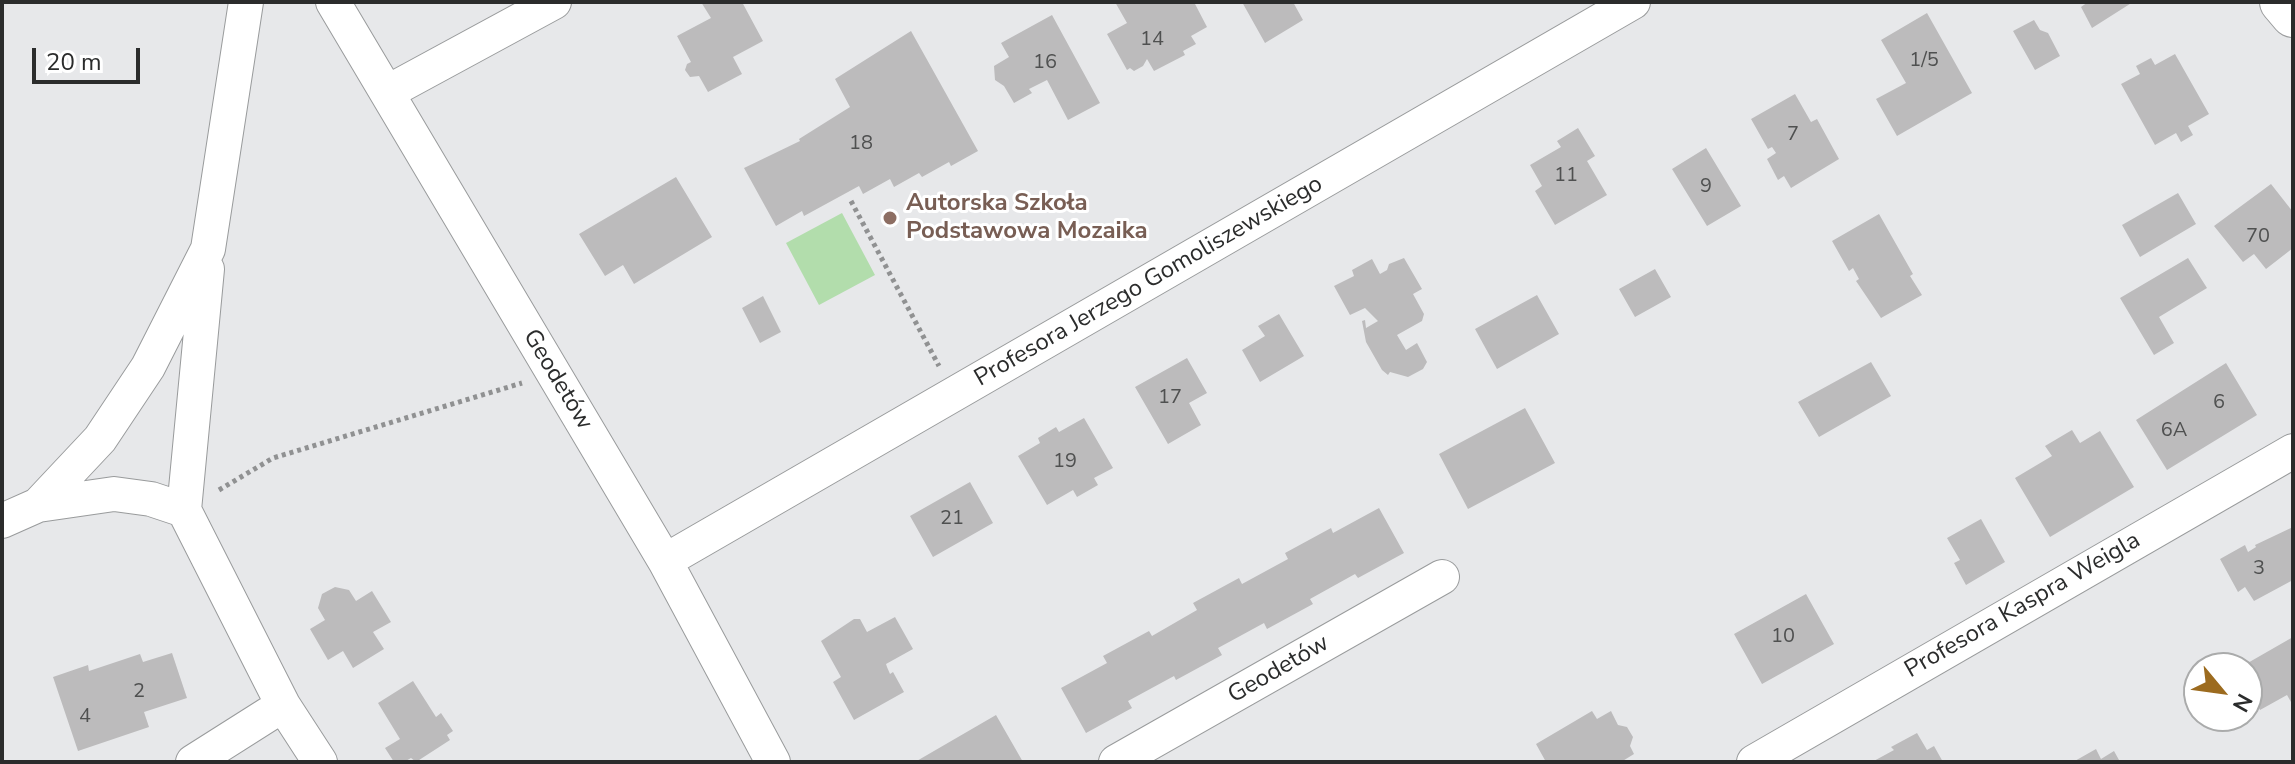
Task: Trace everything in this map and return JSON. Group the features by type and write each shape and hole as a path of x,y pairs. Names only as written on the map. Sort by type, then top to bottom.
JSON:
{"street":[{"path":"246,2 208,249 184,510 283,705 320,762"},
{"name":"Geodetów","path":"333,2 665,561 773,762"},
{"path":"388,92 554,2"},
{"name":"Profesora Jerzego Gomoliszewskiego","path":"665,561 1633,2"},
{"path":"2282,2 2293,15"},
{"path":"38,505 100,439 148,367 208,249"},
{"name":"Profesora Kaspra Weigla","path":"1754,762 2293,451"},
{"path":"2,521 38,505 114,494 151,499 184,510"},
{"name":"Geodetów","path":"1116,762 1442,577"},
{"path":"193,762 283,705"}],"path":[{"path":"851,201 954,394"},
{"path":"184,510 273,458 553,373"}],"green space":[{"path":"842,213 875,275 819,305 786,243"}],"building":[{"path":"701,2 742,2 763,41 733,57 742,74 708,92 699,76 690,77 685,70 691,62 677,36 711,18"},
{"path":"1115,2 1194,2 1207,27 1191,36 1196,44 1183,51 1185,55 1154,71 1147,59 1143,66 1134,71 1130,68 1127,70 1107,34 1127,23"},
{"path":"1242,2 1293,2 1303,20 1265,43"},
{"path":"2088,2 2133,2 2092,28 2081,7"},
{"path":"1927,13 1972,93 1897,136 1876,99 1906,83 1881,40"},
{"path":"1052,15 1100,103 1068,120 1047,80 1029,89 1032,93 1014,103 1004,86 995,80 994,66 1009,57 1001,43"},
{"path":"2034,20 2040,30 2048,33 2060,56 2035,70 2013,31"},
{"path":"911,31 978,151 951,166 949,162 922,177 919,173 894,187 890,179 863,194 859,186 804,216 802,211 776,226 744,168 800,141 850,107 835,79"},
{"path":"2175,54 2209,114 2188,126 2193,135 2181,142 2176,133 2155,145 2121,84 2140,74 2136,66 2151,58 2155,65"},
{"path":"1795,94 1811,122 1817,119 1839,159 1791,188 1784,176 1778,180 1767,159 1776,153 1772,147 1768,149 1751,119"},
{"path":"1578,128 1595,156 1587,161 1607,195 1555,225 1535,191 1542,186 1530,165 1561,147 1557,141"},
{"path":"1706,148 1741,206 1707,226 1672,169"},
{"path":"676,177 712,237 634,284 623,265 605,276 579,234"},
{"path":"2271,184 2293,212 2293,248 2266,269 2254,254 2243,262 2214,226"},
{"path":"2178,193 2196,224 2140,257 2122,225"},
{"path":"1879,214 1922,295 1881,318 1856,281 1859,279 1853,268 1849,271 1832,241"},
{"path":"1404,258 1422,289 1413,294 1424,314 1422,321 1397,335 1406,350 1417,343 1427,362 1423,369 1408,377 1390,372 1388,375 1382,370 1366,342 1362,321 1365,320 1366,328 1378,321 1365,308 1350,315 1334,286 1354,276 1352,270 1372,259 1380,274 1387,270 1389,264"},
{"path":"2188,258 2207,288 2159,317 2174,343 2154,355 2120,298"},
{"path":"1655,269 1671,297 1635,317 1619,289"},
{"path":"1537,295 1559,334 1497,369 1475,329"},
{"path":"763,296 781,332 760,343 742,308"},
{"path":"1279,314 1304,356 1260,382 1242,350 1265,336 1258,326"},
{"path":"1187,358 1207,393 1189,403 1201,425 1168,444 1135,387"},
{"path":"1871,362 1891,396 1819,437 1798,402"},
{"path":"2226,363 2257,415 2167,470 2136,420"},
{"path":"1525,408 1555,463 1468,509 1439,454"},
{"path":"1084,418 1113,468 1094,478 1098,485 1077,497 1073,490 1047,505 1018,456 1040,443 1038,438 1056,427 1059,432"},
{"path":"2072,430 2080,443 2100,431 2134,487 2050,537 2015,478 2052,456 2045,446"},
{"path":"970,482 993,523 933,557 910,516"},
{"path":"1379,508 1404,553 1358,578 1355,574 1310,599 1313,604 1267,629 1264,623 1218,648 1222,655 1128,701 1132,708 1086,733 1061,688 1107,663 1103,656 1149,631 1152,636 1197,610 1193,603 1239,578 1242,584 1288,559 1285,553 1331,528 1333,533"},
{"path":"1981,519 2005,562 1966,585 1954,563 1960,560 1947,538"},
{"path":"2293,527 2293,580 2254,601 2245,587 2238,592 2220,559 2245,545 2248,552 2255,545"},
{"path":"335,587 349,590 356,601 372,591 391,622 373,632 384,649 353,668 343,651 328,660 310,629 325,620 318,608 322,594"},
{"path":"1806,594 1834,644 1762,684 1734,634"},
{"path":"895,617 913,649 886,664 904,692 854,720 833,682 841,677 821,641 854,619 860,619 867,632"},
{"path":"2293,637 2293,701 2287,695 2263,708 2263,654"},
{"path":"172,653 187,698 144,712 149,727 78,751 53,677 88,665 89,671 140,654 143,662"},
{"path":"413,681 436,717 441,713 453,731 447,735 450,740 416,762 411,758 394,762 385,748 400,739 378,703"},
{"path":"1592,711 1597,719 1611,711 1618,725 1627,727 1633,737 1630,746 1634,754 1621,762 1546,762 1536,744"},
{"path":"996,715 1023,762 915,762"},
{"path":"1917,733 1927,750 1934,746 1943,762 1872,762 1894,750 1891,747"},
{"path":"2096,749 2101,759 2114,751 2119,760 2073,762"}],"place":[{"name":"Autorska Szkoła Podstawowa Mozaika","path":"890,218"}]}
